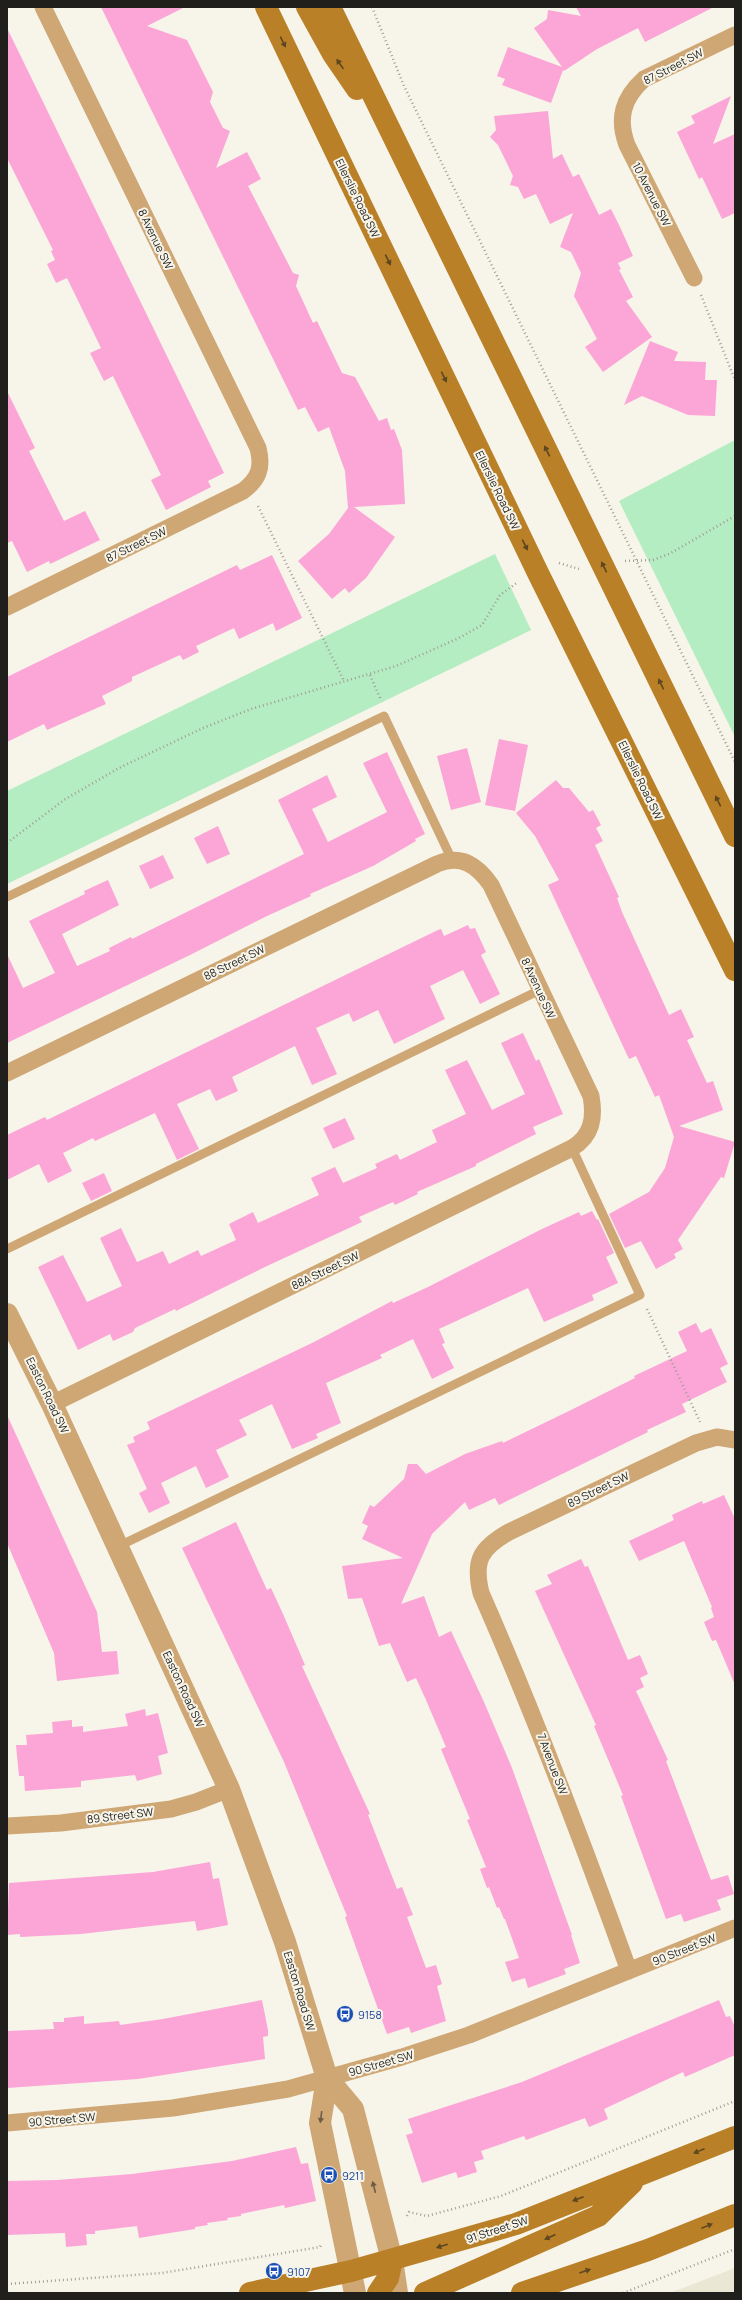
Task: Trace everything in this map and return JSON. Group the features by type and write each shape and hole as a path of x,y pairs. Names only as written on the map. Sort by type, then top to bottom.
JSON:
{"main road":[{"name":"Ellerslie Road SW","path":"266,7 538,573 735,970"},
{"path":"307,7 333,54 395,142"},
{"path":"330,7 735,836"},
{"name":"91 Street SW","path":"250,2293 351,2271 516,2224 735,2137"},
{"path":"424,2293 598,2216 638,2176"},
{"path":"522,2293 648,2250 735,2215"},
{"path":"378,2293 388,2278 392,2260"}],"street":[{"name":"8 Avenue SW","path":"43,7 258,448 261,458 259,474"},
{"name":"87 Street SW","path":"623,108 635,87 644,79 735,35"},
{"name":"10 Avenue SW","path":"623,108 621,119 622,133 627,145 694,278"},
{"name":"87 Street SW","path":"7,607 248,487 259,474"},
{"name":"8 Avenue SW","path":"458,860 482,873 491,885 591,1096 593,1109 591,1128"},
{"name":"88 Street SW","path":"7,1073 430,867 458,860"},
{"name":"88A Street SW","path":"52,1404 572,1148 581,1143 591,1128"},
{"name":"Easton Road SW","path":"7,1314 52,1404 119,1546 229,1789 285,1942 327,2078 353,2109 392,2260 397,2293"},
{"name":"89 Street SW","path":"479,1560 485,1549 509,1532 708,1438 731,1438"},
{"name":"7 Avenue SW","path":"479,1560 478,1580 481,1593 519,1678 581,1835 629,1971"},
{"name":"89 Street SW","path":"7,1826 61,1823 171,1809 196,1802 229,1789"},
{"name":"90 Street SW","path":"7,2123 173,2108 288,2089 402,2057 469,2035 735,1928"},
{"name":"Easton Road SW","path":"327,2078 320,2122 355,2293"}],"lane":[{"path":"7,897 384,716 458,860"},
{"path":"7,1249 540,990"},
{"path":"119,1546 640,1295 572,1148"}],"path":[{"path":"372,7 404,86 735,762"},
{"path":"694,278 735,380"},
{"path":"248,487 344,681"},
{"path":"619,564 627,561 653,560 669,554 735,516"},
{"path":"558,564 582,570"},
{"path":"7,843 64,800 119,768 230,716 370,674 422,655 474,631 486,619 506,589 521,581"},
{"path":"370,674 385,710 384,716"},
{"path":"640,1295 708,1438"},
{"path":"407,2216 409,2212 427,2216 501,2196 735,2101"},
{"path":"7,2284 162,2273 320,2247 323,2242"},
{"path":"623,2293 735,2249"}],"shaded area":[{"path":"735,2268 735,2293 670,2293"}],"green space":[{"path":"735,440 735,737 619,501"},
{"path":"495,554 531,630 7,884 7,791"}],"building":[{"path":"101,7 185,7 147,26 187,40 213,92 210,102 223,128 230,131 216,168 247,152 261,179 248,186 293,273 299,275 296,286 313,323 317,321 342,373 355,377 379,421 387,418 391,430 394,429 402,450 405,504 354,507 395,537 366,578 349,593 345,588 332,599 298,561 329,534 348,508 345,471 329,427 318,432 305,407 298,410"},
{"path":"576,7 714,7 645,42 638,28 597,49 564,71 563,70 551,103 502,85 505,79 497,76 508,47 562,67 534,28 547,19 548,10 581,16"},
{"path":"7,28 224,473 208,481 211,487 166,510 151,480 161,475 113,376 104,381 90,353 101,348 67,278 56,283 47,264 55,260 51,251 53,250 7,158"},
{"path":"731,96 713,144 735,134 735,213 722,219 702,177 699,179 677,132 695,123 691,116"},
{"path":"548,111 553,159 562,154 573,177 579,174 599,215 611,209 620,227 633,256 618,263 621,269 619,270 633,297 626,301 652,337 603,372 585,347 597,339 574,296 581,273 571,252 560,247 573,213 550,224 536,194 524,199 518,187 510,185 513,176 498,145 490,137 496,130 494,116"},
{"path":"650,341 678,352 674,361 706,362 705,380 717,380 715,416 688,415 642,396 624,405"},
{"path":"7,391 35,448 29,451 64,521 85,511 100,540 50,564 49,561 27,572 12,541 7,543"},
{"path":"272,555 302,618 276,631 273,623 239,639 234,628 196,646 199,652 183,660 180,655 132,677 132,681 102,696 106,704 47,730 44,724 7,742 7,677 237,565 240,570"},
{"path":"499,739 528,745 515,811 485,805"},
{"path":"467,748 481,802 451,810 437,756"},
{"path":"387,752 425,834 415,839 416,841 373,866 310,894 311,896 7,1043 7,954 23,988 55,973 29,921 85,894 84,891 108,880 119,905 62,934 77,966 110,951 109,948 131,937 132,939 304,854 278,800 327,775 337,797 312,809 328,842 387,812 363,763"},
{"path":"556,780 563,788 569,788 589,812 593,810 601,825 596,828 603,841 595,845 619,897 617,898 622,912 669,1015 681,1009 694,1037 687,1040 707,1083 713,1081 723,1110 679,1126 735,1142 724,1178 721,1177 678,1240 683,1249 674,1254 676,1258 656,1269 641,1241 625,1248 609,1214 649,1192 665,1168 674,1137 659,1095 655,1097 636,1056 629,1059 548,885 559,880 535,836 516,813"},
{"path":"218,826 230,854 207,864 194,838"},
{"path":"163,855 174,878 150,889 139,866"},
{"path":"468,925 470,929 475,928 486,952 481,955 500,994 480,1004 463,970 430,986 445,1019 394,1044 378,1010 353,1022 349,1013 316,1028 337,1074 312,1085 295,1046 232,1077 238,1091 216,1101 210,1089 177,1104 199,1149 177,1160 155,1113 95,1141 93,1138 63,1153 72,1171 48,1183 39,1164 7,1180 7,1135 45,1117 47,1120 438,930 441,929 444,936"},
{"path":"523,1033 536,1061 539,1059 563,1114 533,1127 536,1134 476,1164 476,1166 417,1192 418,1194 395,1205 393,1202 359,1217 362,1222 267,1266 176,1311 175,1309 135,1328 133,1332 113,1341 110,1334 78,1350 38,1267 63,1255 87,1302 122,1286 100,1238 121,1228 137,1262 163,1251 169,1264 198,1250 201,1256 236,1240 229,1224 253,1212 258,1223 319,1195 311,1178 335,1167 343,1183 377,1168 375,1164 397,1154 400,1160 437,1142 432,1130 466,1114 445,1070 467,1060 492,1110 525,1094 501,1043"},
{"path":"345,1118 355,1139 333,1149 323,1128"},
{"path":"104,1173 112,1191 91,1201 82,1183"},
{"path":"592,1211 597,1220 598,1219 614,1253 606,1257 618,1283 592,1295 594,1300 544,1322 528,1288 439,1329 445,1343 442,1344 454,1368 432,1379 413,1339 380,1355 382,1358 326,1383 341,1423 316,1434 318,1438 292,1449 272,1404 239,1420 247,1435 216,1450 229,1477 206,1488 196,1466 161,1483 170,1503 149,1513 139,1493 147,1489 127,1445 135,1442 133,1437 150,1429 147,1422 314,1342 392,1301 393,1303 428,1287 542,1229 579,1212 581,1216"},
{"path":"696,1323 701,1333 711,1328 728,1364 720,1368 727,1382 682,1404 686,1412 647,1430 648,1432 499,1505 495,1498 469,1510 465,1502 432,1534 401,1604 424,1596 439,1637 451,1631 484,1702 512,1768 572,1935 580,1963 564,1969 566,1974 528,1988 525,1978 512,1982 505,1962 519,1958 505,1919 499,1907 497,1908 489,1887 487,1888 480,1869 486,1867 467,1820 470,1819 441,1749 446,1747 426,1700 416,1678 407,1682 390,1643 379,1646 362,1598 348,1599 342,1566 403,1558 362,1539 368,1526 362,1523 370,1505 374,1507 404,1479 408,1464 417,1464 426,1474 465,1454 502,1441 503,1443 571,1410 635,1378 634,1376 687,1351 678,1332"},
{"path":"7,1415 97,1612 102,1652 117,1651 119,1674 57,1681 54,1653 7,1543"},
{"path":"724,1495 735,1519 735,1685 716,1640 712,1641 704,1622 714,1617 712,1607 684,1541 639,1561 629,1541 674,1520 672,1515 702,1501 703,1504"},
{"path":"236,1522 267,1590 271,1588 283,1614 305,1665 302,1666 370,1814 368,1815 397,1889 402,1887 413,1915 407,1917 426,1968 436,1965 442,1984 437,1986 446,2021 411,2033 409,2027 387,2034 345,1917 347,1916 284,1762 182,1548"},
{"path":"581,1559 585,1567 588,1566 628,1660 640,1655 648,1674 640,1678 644,1687 636,1691 668,1760 666,1761 711,1880 728,1875 734,1894 717,1900 721,1910 684,1922 681,1914 666,1919 621,1796 623,1795 594,1726 596,1725 535,1591 552,1584 547,1575"},
{"path":"145,1709 146,1716 158,1713 168,1753 158,1756 162,1774 137,1781 135,1775 81,1781 81,1787 25,1791 24,1776 19,1776 16,1745 27,1745 26,1735 53,1733 52,1722 72,1720 72,1727 83,1726 83,1732 128,1726 125,1714"},
{"path":"210,1862 213,1879 219,1878 228,1925 197,1931 195,1921 81,1934 20,1937 20,1934 7,1935 9,1883 153,1872"},
{"path":"262,2000 268,2030 268,2036 263,2037 265,2059 138,2079 7,2088 7,2031 54,2029 53,2022 64,2022 64,2018 84,2016 84,2024 119,2021 120,2025 163,2019"},
{"path":"719,2000 726,2017 730,2016 735,2027 735,2055 685,2077 683,2072 604,2109 608,2119 589,2127 585,2118 526,2140 524,2136 481,2151 484,2159 474,2162 477,2172 458,2178 456,2172 422,2183 406,2135 413,2133 408,2119 522,2082"},
{"path":"296,2147 301,2164 308,2163 316,2201 285,2208 284,2205 241,2214 241,2216 227,2218 228,2220 207,2223 208,2225 195,2227 195,2229 139,2238 137,2226 95,2231 95,2234 86,2234 87,2245 66,2247 65,2233 7,2235 7,2181 57,2180 132,2174 232,2161"}],"place":[{"name":"9158","path":"345,2014"},
{"name":"9211","path":"329,2175"},
{"name":"9107","path":"274,2271"}]}
